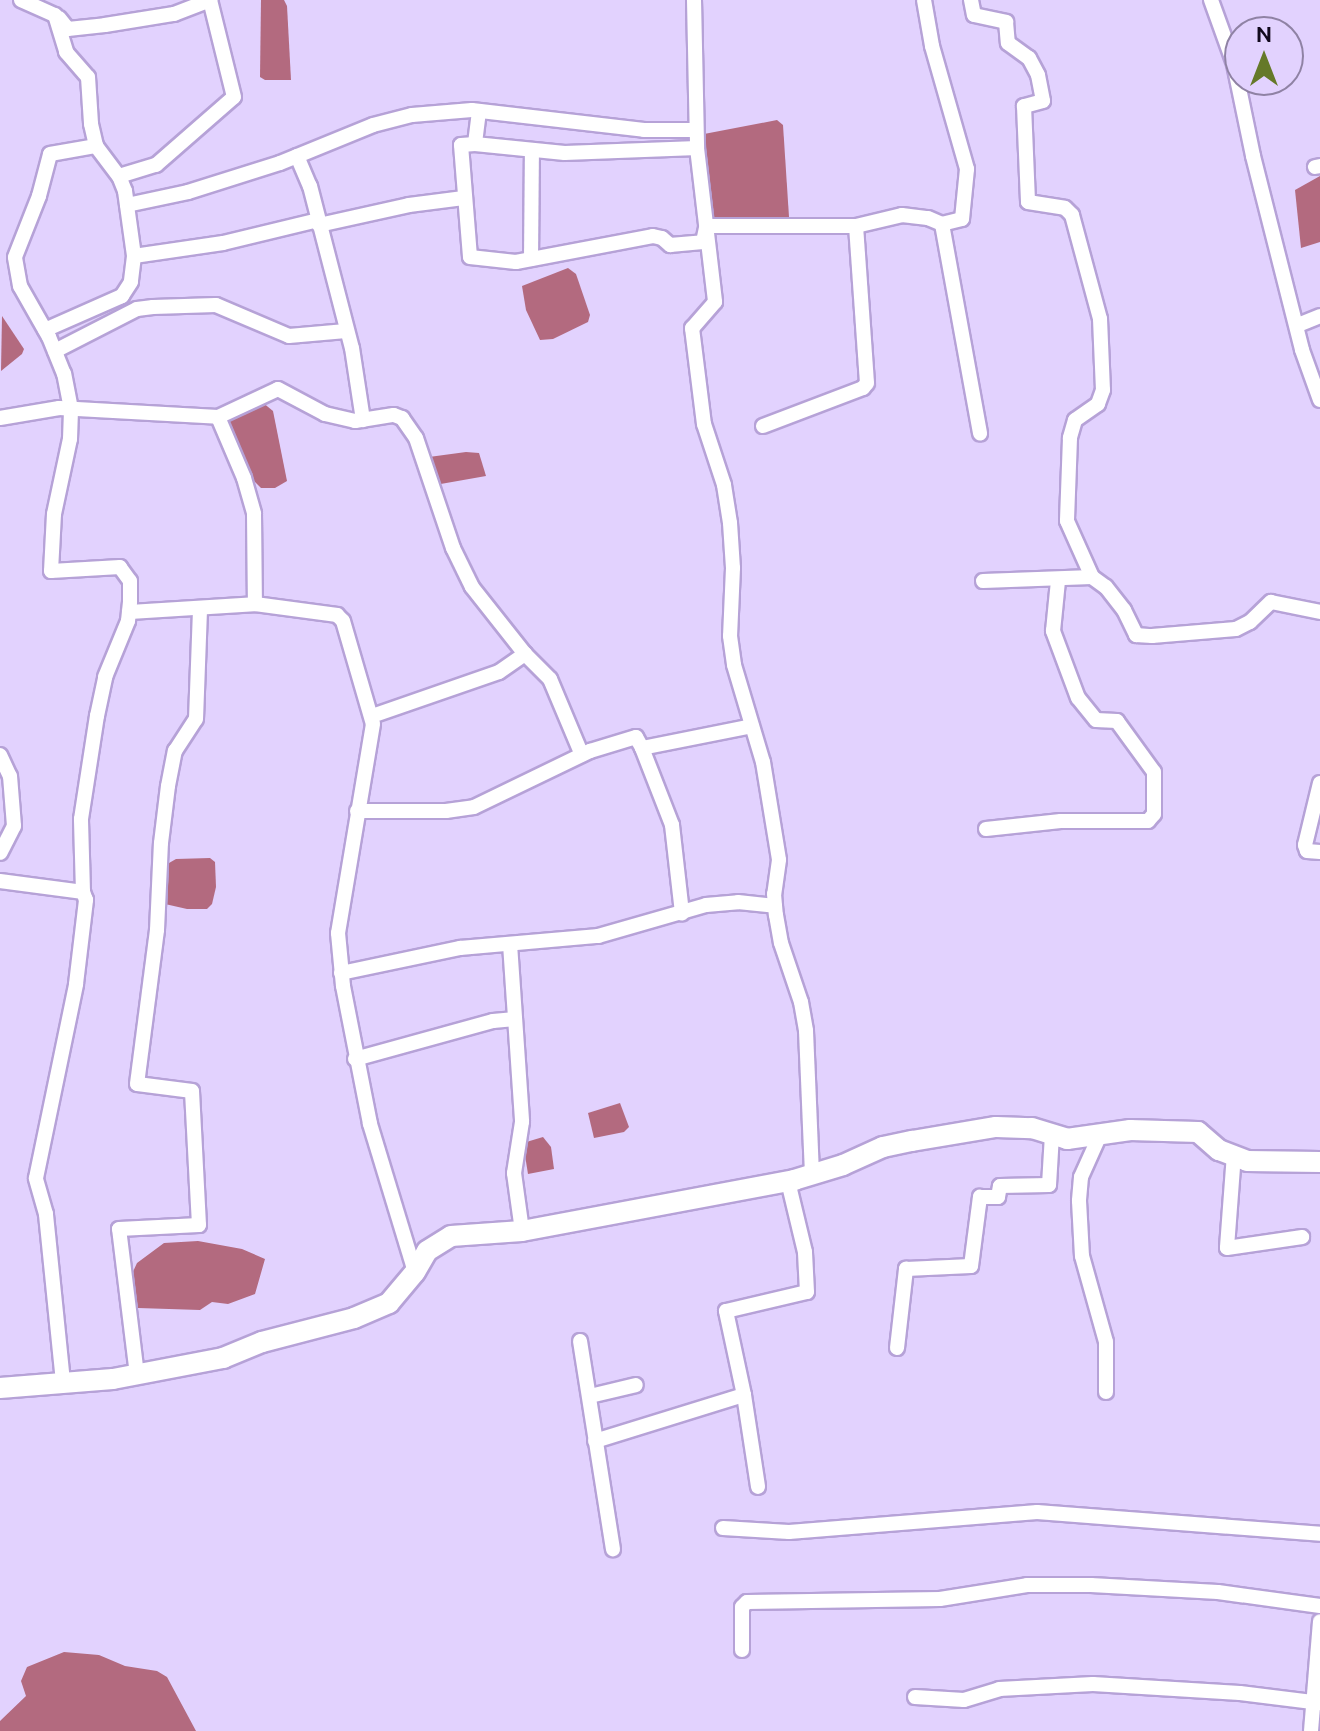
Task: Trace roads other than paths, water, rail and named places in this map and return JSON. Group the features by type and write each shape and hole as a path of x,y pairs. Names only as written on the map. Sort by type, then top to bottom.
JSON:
{"street":[{"path":"29,1 55,15 68,29 174,14 210,0 234,97 156,165 119,176"},
{"path":"694,0 697,148 715,302 692,328 704,424 724,485 730,523 733,568 730,636 734,665 763,762 779,860 775,906 781,943 801,1002 806,1031 812,1175"},
{"path":"708,222 856,226 902,215 928,218 942,224 962,219 967,169 932,46 924,0"},
{"path":"971,0 974,15 1006,22 1008,43 1029,58 1038,75 1043,101 1024,106 1028,202 1065,208 1072,215 1100,319 1103,390 1098,404 1075,420 1070,438 1067,521 1092,577 1106,587 1124,610 1136,635 1236,629 1250,622 1271,602 1320,612"},
{"path":"1211,0 1234,64 1253,156 1313,388 1320,400"},
{"path":"45,330 122,296 131,282 134,256 127,205 119,176 96,146 88,77 66,52 55,15"},
{"path":"127,205 188,192 297,156 373,125 412,115 479,111 644,130 696,130"},
{"path":"475,144 479,111"},
{"path":"697,148 565,153 461,145 470,257 516,262 653,236 670,245 703,242 708,222"},
{"path":"63,1382 46,1214 36,1178 76,984 86,900 83,892 81,819 97,716 105,677 129,612 130,581 120,567 51,571 54,514 70,439 71,409 64,374 45,330 20,286 15,257 39,196 50,154 96,146"},
{"path":"531,259 532,151"},
{"path":"297,156 318,222 346,331 363,420"},
{"path":"134,256 212,245 409,205 464,198"},
{"path":"942,224 980,434"},
{"path":"763,426 865,386 856,226"},
{"path":"55,351 124,315 153,307 216,305 289,336 346,331"},
{"path":"1298,325 1320,316"},
{"path":"0,418 71,409 218,417 278,389 325,414 363,420 394,415 402,418 416,438 453,548 472,587 525,654 555,686 582,755"},
{"path":"218,417 244,478 254,514 255,604"},
{"path":"983,581 1058,581 1092,577"},
{"path":"986,829 1061,821 1148,821 1154,814 1154,772 1117,721 1096,720 1078,698 1053,631 1058,581"},
{"path":"129,612 255,604 337,615 343,621 372,716 369,753 338,933 341,973 355,1059 370,1124 415,1272"},
{"path":"137,1375 119,1229 199,1225 192,1091 137,1084 157,930 161,843 168,786 175,751 196,719 200,609"},
{"path":"372,716 499,672 525,654"},
{"path":"642,748 752,726"},
{"path":"357,811 446,811 474,807 582,755 636,737 672,825 682,913"},
{"path":"0,755 10,776 14,826 0,853"},
{"path":"1320,783 1305,845 1307,851 1320,852"},
{"path":"0,881 83,892"},
{"path":"341,973 436,952 598,936 706,905 738,902 775,906"},
{"path":"510,944 522,1122 514,1182 522,1231"},
{"path":"355,1059 515,1019"},
{"path":"0,1388 137,1375 223,1358 262,1342 354,1318 389,1303 415,1272 427,1251 451,1236 522,1231 788,1181 812,1175 883,1147 981,1130 1032,1128 1067,1139 1099,1137 1130,1130 1198,1132 1219,1150 1247,1161 1320,1162"},
{"path":"897,1348 906,1269 971,1266 980,1197 998,1197 1000,1186 1049,1185 1052,1134"},
{"path":"1099,1137 1081,1177 1079,1201 1082,1256 1106,1342 1106,1392"},
{"path":"1234,1154 1227,1248 1302,1237"},
{"path":"758,1487 744,1395 726,1311 807,1292 805,1252 788,1181"},
{"path":"580,1341 613,1549"},
{"path":"590,1396 636,1385"},
{"path":"595,1441 744,1395"},
{"path":"723,1528 789,1532 1037,1512 1320,1534"},
{"path":"742,1650 742,1607 747,1602 940,1599 1027,1585 1091,1585 1218,1592 1320,1606"},
{"path":"1311,1731 1316,1703 1319,1631"},
{"path":"915,1697 964,1700 999,1689 1093,1684 1316,1703"}]}
